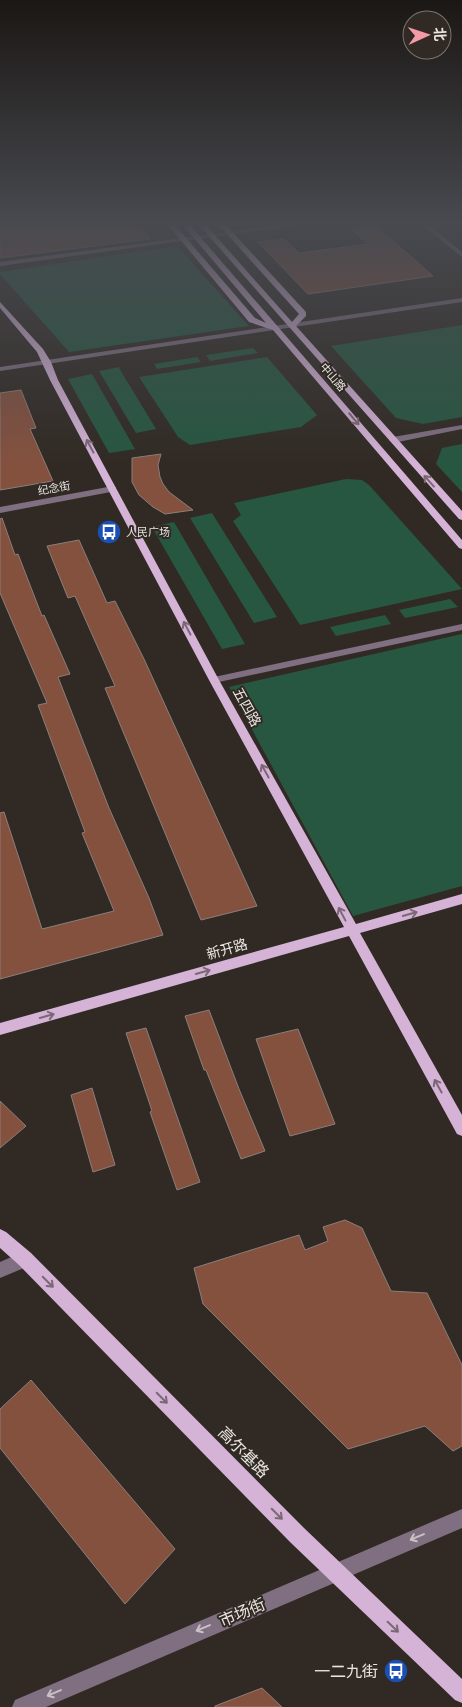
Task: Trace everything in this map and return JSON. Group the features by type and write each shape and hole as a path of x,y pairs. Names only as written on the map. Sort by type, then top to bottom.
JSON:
{"main road":[{"name":"五四路","path":"1,305 47,362 54,380 214,680 462,1129"},
{"path":"239,305 252,320 276,329"},
{"name":"中山路","path":"255,305 462,546"},
{"name":"中山路","path":"271,305 462,517"},
{"path":"291,327 302,314 294,305"},
{"name":"新开路","path":"0,1029 462,899"},
{"name":"高尔基路","path":"0,1237 25,1259 297,1534 462,1693"}],"street":[{"path":"0,369 432,305"},
{"path":"251,332 254,329 252,320"},
{"path":"300,337 314,323"},
{"path":"393,440 462,428"},
{"name":"纪念街","path":"0,510 113,489"},
{"path":"214,680 462,627"},
{"path":"0,1270 25,1259"},
{"name":"市场街","path":"22,1707 462,1518"}],"green space":[{"path":"27,305 230,305 249,326 69,352"},
{"path":"462,325 462,417 423,424 396,418 331,346"},
{"path":"253,348 258,353 210,361 206,355"},
{"path":"197,357 201,362 157,369 154,364"},
{"path":"267,357 317,415 301,427 190,445 178,437 139,377"},
{"path":"119,367 156,429 136,433 99,371"},
{"path":"92,374 135,449 109,453 68,379"},
{"path":"462,444 462,492 436,464 442,448"},
{"path":"346,479 362,480 369,485 462,589 300,625 233,521 241,515 234,503"},
{"path":"212,513 277,617 254,623 190,518"},
{"path":"174,522 245,644 222,649 152,527"},
{"path":"450,599 458,607 405,618 399,610"},
{"path":"385,615 391,624 336,636 330,627"},
{"path":"462,634 462,886 353,916 229,687"}],"building":[{"path":"21,390 36,428 30,429 53,481 0,490 0,393"},
{"path":"161,454 158,465 163,484 169,492 193,510 165,514 139,495 132,482 132,458"},
{"path":"2,518 15,555 18,554 42,616 44,615 70,674 58,677 109,808 149,898 163,935 0,979 0,813 4,812 42,929 114,911 82,833 85,832 38,705 47,703 0,593 0,519"},
{"path":"79,540 107,603 115,601 144,659 257,906 201,920 105,688 115,686 75,596 68,598 47,546"},
{"path":"209,1010 265,1151 241,1159 206,1070 204,1070 185,1016"},
{"path":"146,1028 200,1182 177,1190 150,1112 152,1111 126,1033"},
{"path":"298,1029 335,1124 290,1136 256,1039"},
{"path":"92,1088 115,1165 93,1172 71,1095"},
{"path":"0,1101 26,1126 0,1148"},
{"path":"345,1220 362,1228 391,1291 427,1293 462,1365 462,1446 453,1451 425,1426 348,1449 203,1304 194,1268 299,1235 305,1250 328,1241 323,1227"},
{"path":"31,1380 175,1549 125,1604 0,1448 0,1409"},
{"path":"262,1688 282,1707 215,1707 215,1706"}],"place":[{"name":"人民广场","path":"109,532"},
{"name":"一二九街","path":"396,1671"}]}
